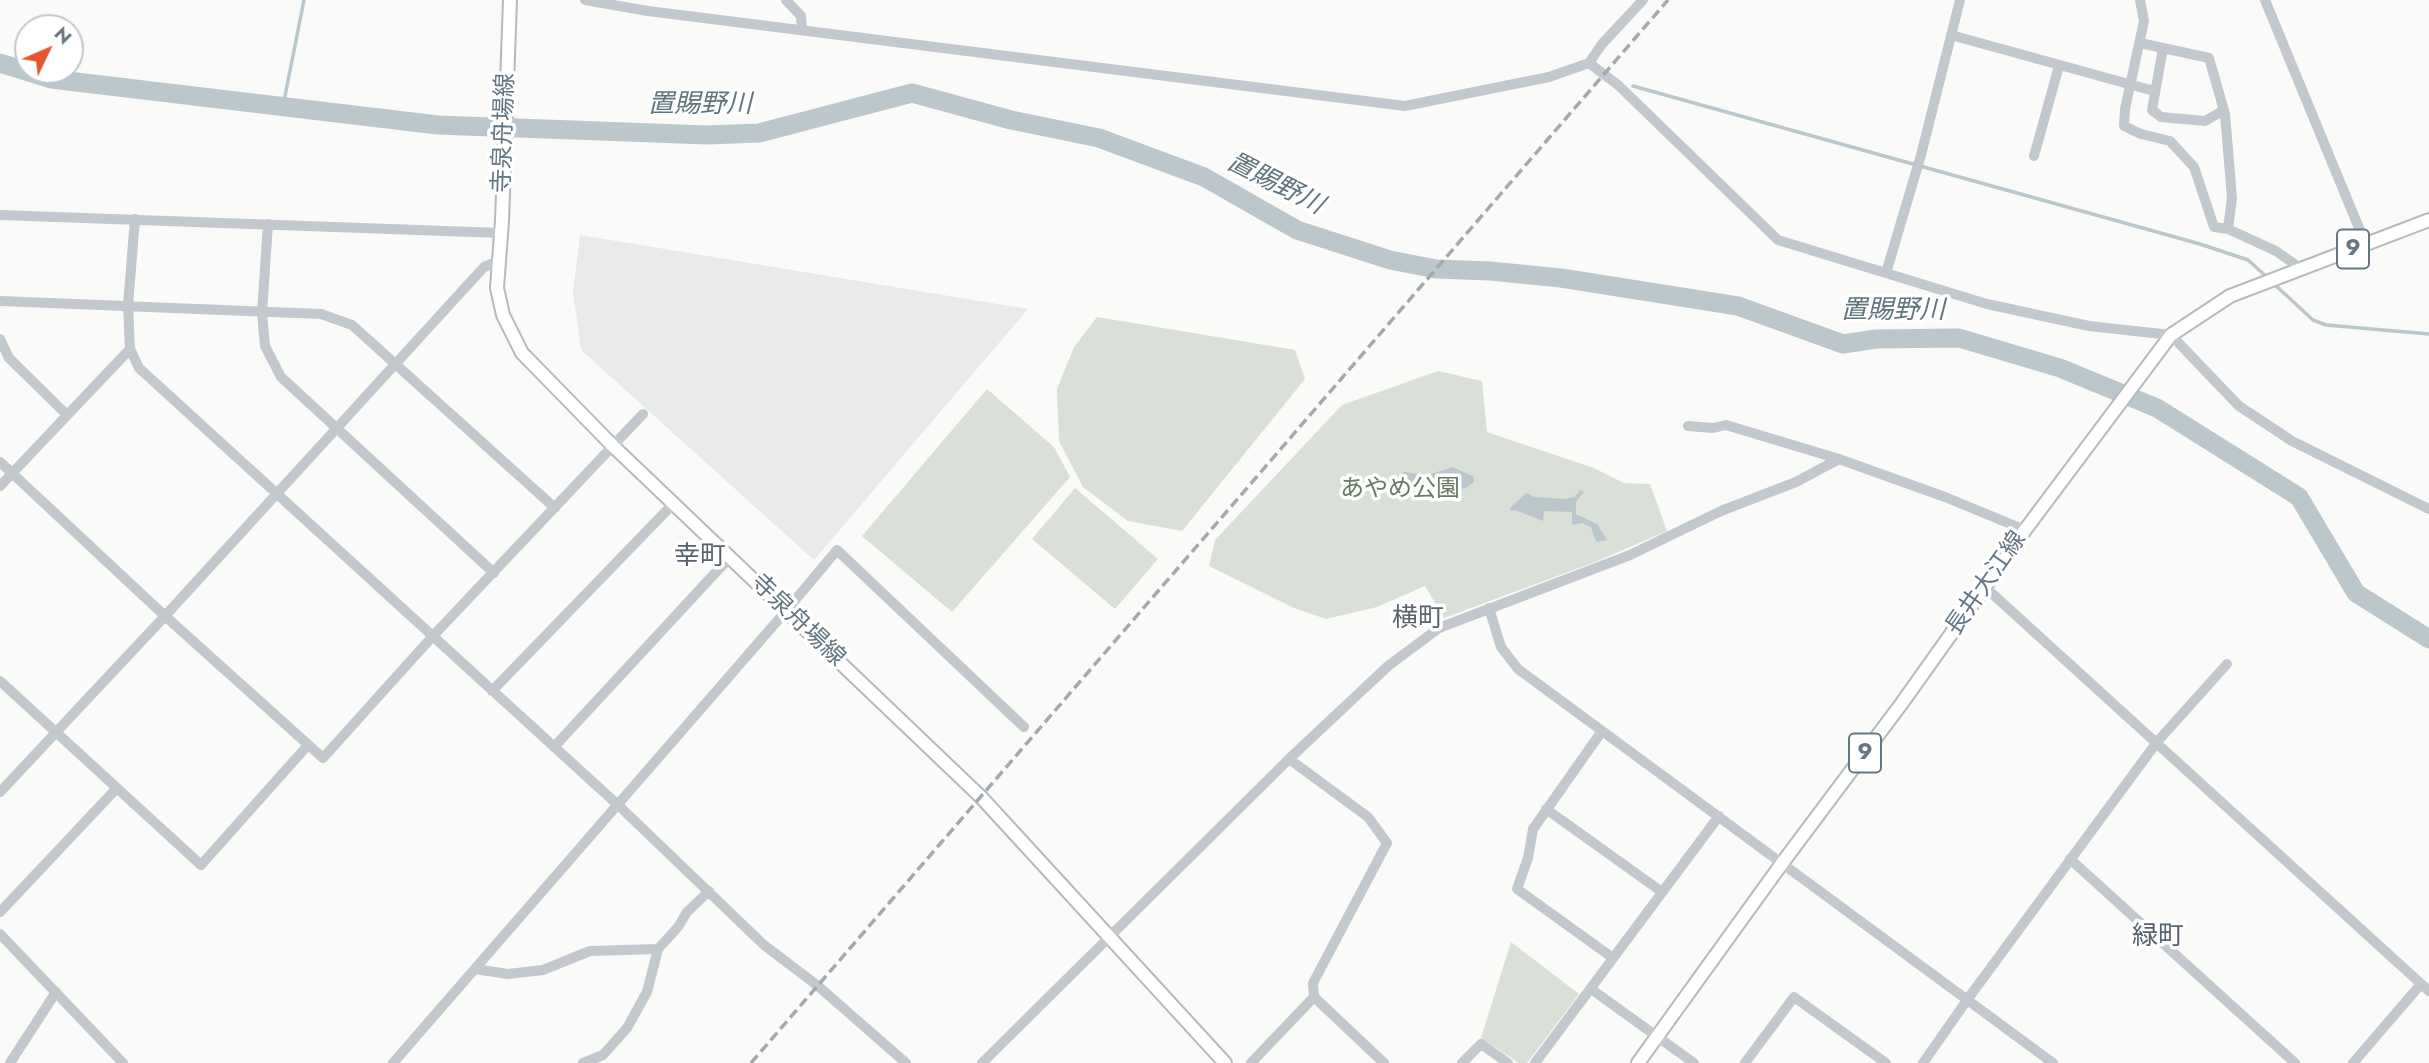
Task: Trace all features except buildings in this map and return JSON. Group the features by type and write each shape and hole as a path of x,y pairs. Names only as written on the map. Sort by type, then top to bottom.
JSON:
{"main road":[{"name":"寺泉舟場線","path":"510,0 497,288 503,315 522,352 560,394 981,797 1225,1063"},
{"name":"長井大江線","path":"1638,1063 1986,588 2025,530 2171,335 2230,296 2429,220"}],"street":[{"path":"585,0 648,11 1405,106 1549,77 1589,63 1602,44 1643,0"},
{"path":"786,0 801,16 802,29"},
{"path":"1886,273 1921,155 1960,0"},
{"path":"2140,0 2144,21 2125,109 2124,126 2141,134 2170,141 2194,167 2214,227 2228,229 2276,251 2300,268"},
{"path":"2265,0 2306,105 2366,245"},
{"path":"1951,35 2154,91"},
{"path":"2140,43 2209,58 2224,110 2232,198 2228,229"},
{"path":"2163,48 2152,110 2161,117 2205,121 2224,110"},
{"path":"1589,63 1618,85 1778,240 1987,304 2090,326 2171,335 2239,406 2249,413 2292,441 2429,509"},
{"path":"2034,156 2059,65"},
{"path":"0,217 501,227"},
{"path":"135,219 128,306 130,349 139,368 618,805 764,944 818,986 906,1063"},
{"path":"268,224 261,313 265,346 281,377 494,573"},
{"path":"0,791 165,616 484,267 499,261"},
{"path":"0,301 321,314 352,325 555,508"},
{"path":"0,340 9,358 66,414"},
{"path":"0,486 130,349"},
{"path":"0,462 323,758 432,637 643,414"},
{"path":"1688,426 1713,428 1726,425 1839,459 1945,497 2025,530"},
{"path":"982,1063 1289,759 1388,666 1438,628 1630,555 1709,517 1797,482 1839,459"},
{"path":"492,691 674,503"},
{"path":"393,1063 836,550 1024,727"},
{"path":"554,747 730,557"},
{"path":"1986,588 2425,987 2353,1063"},
{"path":"1489,608 1501,647 1518,669 2053,1063"},
{"path":"1923,1063 2157,742 2227,663"},
{"path":"0,681 201,865 308,745"},
{"path":"1602,731 1533,829 1528,858 1517,889 1613,958"},
{"path":"1289,759 1367,817 1387,843 1313,983 1314,997 1384,1063"},
{"path":"0,912 117,788"},
{"path":"1546,809 1662,892"},
{"path":"1535,1063 1718,816"},
{"path":"2070,859 2295,1063"},
{"path":"583,1063 603,1055 627,1028 647,992 658,949 678,928 687,912 709,891"},
{"path":"0,934 123,1063"},
{"path":"475,968 508,974 543,970 590,951 658,949"},
{"path":"1591,989 1694,1063"},
{"path":"10,1063 56,992"},
{"path":"1251,1063 1314,997"},
{"path":"1745,1063 1794,997 1886,1063"},
{"path":"1462,1063 1481,1044 1508,1063"}],"shaded area":[{"path":"580,235 1028,309 814,560 581,350 573,291"},
{"path":"1453,467 1474,477 1474,482 1456,490 1437,478 1422,486 1402,490 1396,483 1399,475 1404,472 1428,475"},
{"path":"1580,490 1584,492 1576,502 1576,514 1597,524 1607,540 1596,542 1591,527 1582,523 1572,525 1572,512 1544,511 1543,521 1515,510 1511,511 1510,508 1526,493 1535,497 1565,499 1575,497"}],"green space":[{"path":"1097,317 1295,350 1305,379 1182,531 1128,521 1083,487 1059,441 1057,389 1074,347"},
{"name":"あやめ公園","path":"1438,371 1482,381 1487,432 1594,468 1624,483 1650,484 1667,531 1595,562 1444,618 1425,586 1377,607 1326,619 1294,608 1209,566 1215,540 1342,405"},
{"path":"987,389 1054,447 1070,477 952,612 862,536"},
{"path":"1075,488 1158,559 1115,609 1032,539"},
{"path":"1511,942 1579,994 1527,1063 1519,1063 1481,1038"}],"waterway":[{"path":"283,106 304,0"},
{"name":"置賜野川","path":"0,63 51,79 438,125 707,135 759,133 912,93 1011,120 1099,138 1204,177 1297,230 1390,260 1436,269 1561,278 1738,306 1843,344 1876,339 1959,338 2060,368 2157,408 2299,497 2356,593 2429,639"},
{"path":"1633,86 2200,244 2248,260 2268,278"},
{"path":"2274,284 2313,320 2326,325 2429,334"}],"railway":[{"path":"751,1063 1668,0"}],"district":[{"name":"幸町","path":"700,558"},
{"name":"横町","path":"1418,620"},
{"name":"緑町","path":"2158,938"}]}
